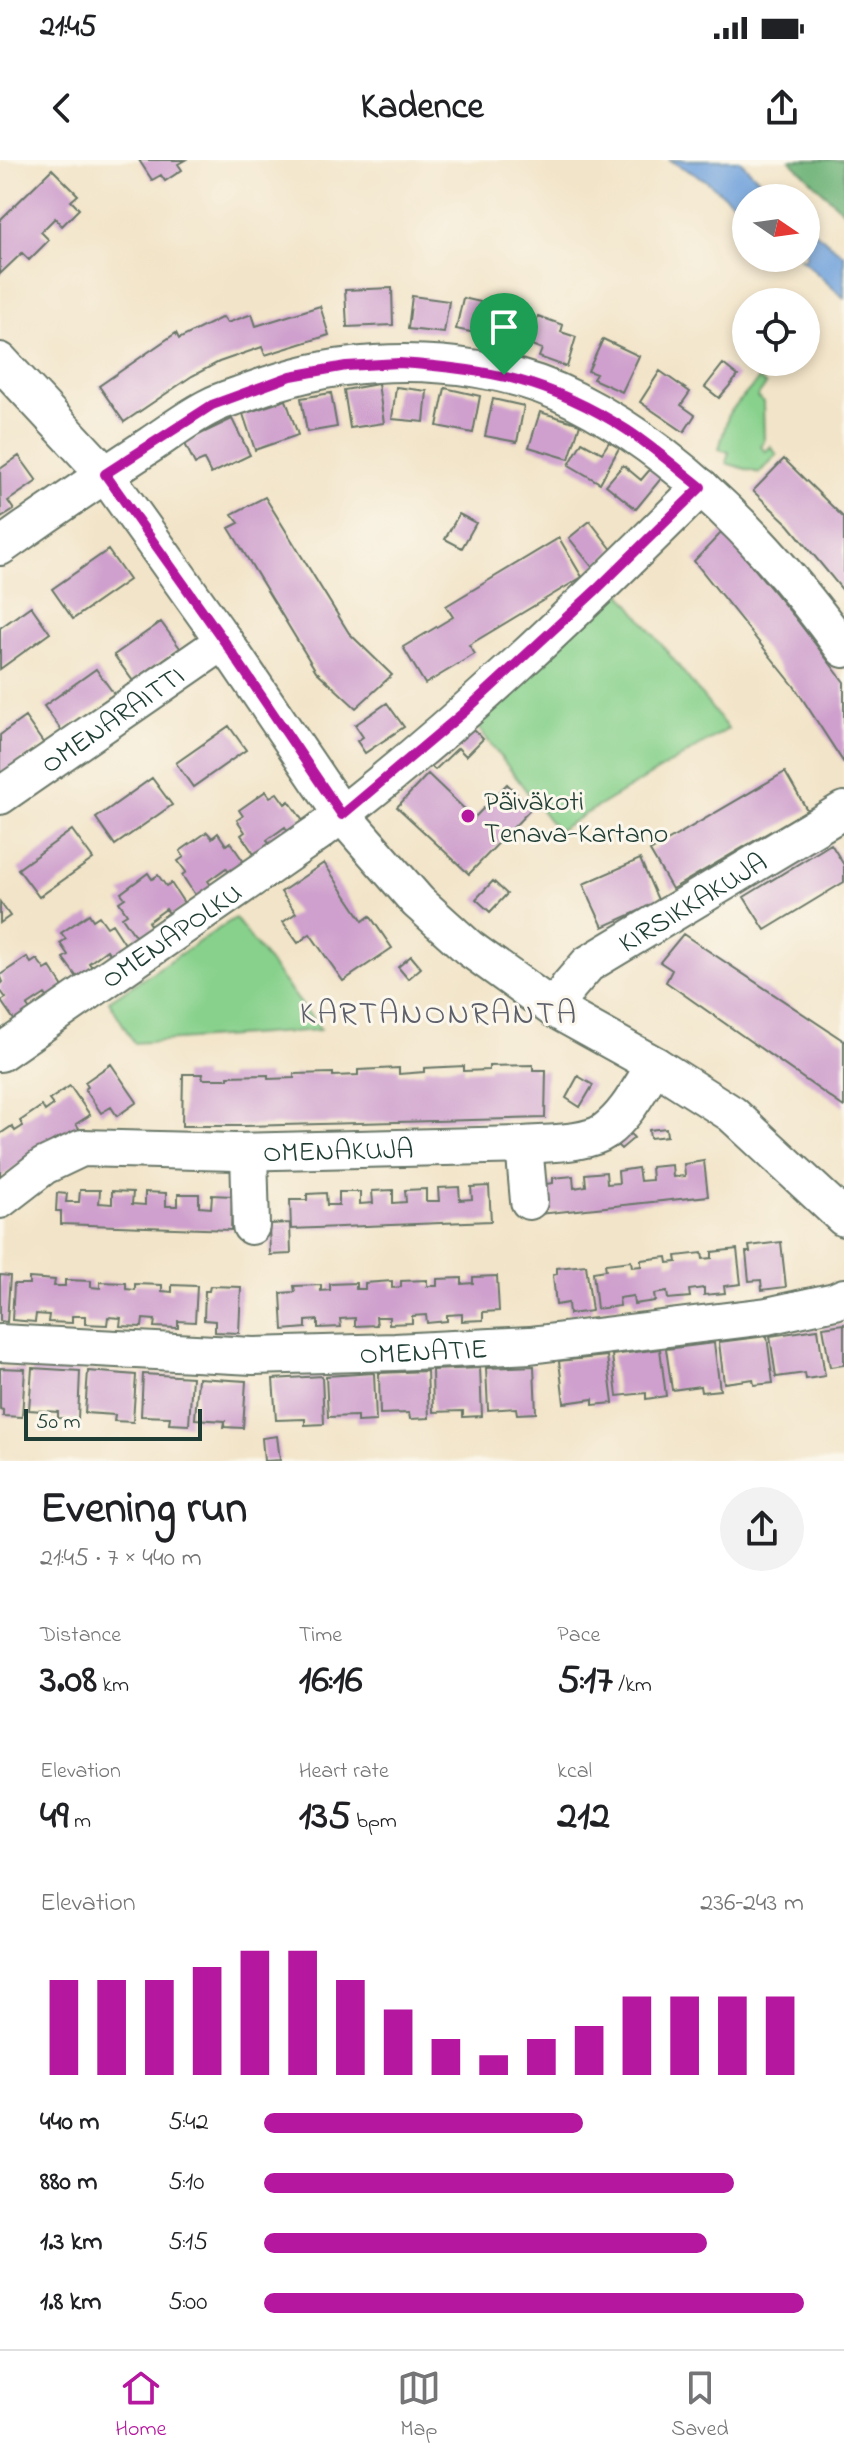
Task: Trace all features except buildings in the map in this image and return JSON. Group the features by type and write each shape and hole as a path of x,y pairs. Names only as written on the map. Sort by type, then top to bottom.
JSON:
{"street":[{"path":"0,361 105,474 224,641 342,815 435,918 469,948 554,1009 655,1065 732,1114 844,1218"},
{"path":"0,547 212,405 291,376 346,366 399,363 461,367 504,375 563,395 629,431 701,487 770,557 844,649"},
{"name":"OMENAPOLKU","path":"0,1053 342,815 463,713 701,487"},
{"name":"OMENARAITTI","path":"0,796 224,641"},
{"name":"KIRSIKKAKUJA","path":"554,1009 588,964 844,810"},
{"name":"OMENAKUJA","path":"0,1200 44,1166 82,1148 249,1152 572,1141 603,1132 625,1111 655,1065"},
{"path":"524,1145 529,1201"},
{"path":"249,1152 251,1226"},
{"name":"OMENATIE","path":"0,1343 253,1356 530,1345 767,1316 844,1297"}],"green space":[{"path":"790,160 844,160 844,212 820,189 820,184 815,184"},
{"path":"759,379 766,385 757,397 763,402 764,441 761,446 765,452 771,446 777,455 759,473 726,463 729,452 719,449 729,413"},
{"path":"618,589 728,729 557,831 474,722"},
{"path":"235,918 321,1030 134,1043 109,1001"}],"water":[{"path":"669,160 739,160 764,184 732,184 732,202 704,179"},
{"path":"820,236 844,255 844,298 815,272 820,272"}],"place":[{"name":"Päiväkoti Tenava-Kartano","path":"468,816"}],"district":[{"name":"KARTANONRANTA","path":"439,1012"}],"route":[{"path":"399,363 461,367 504,375 574,399 629,431 701,487 463,713 342,815 224,641 105,474 212,405 291,376 346,366 399,363"}]}
